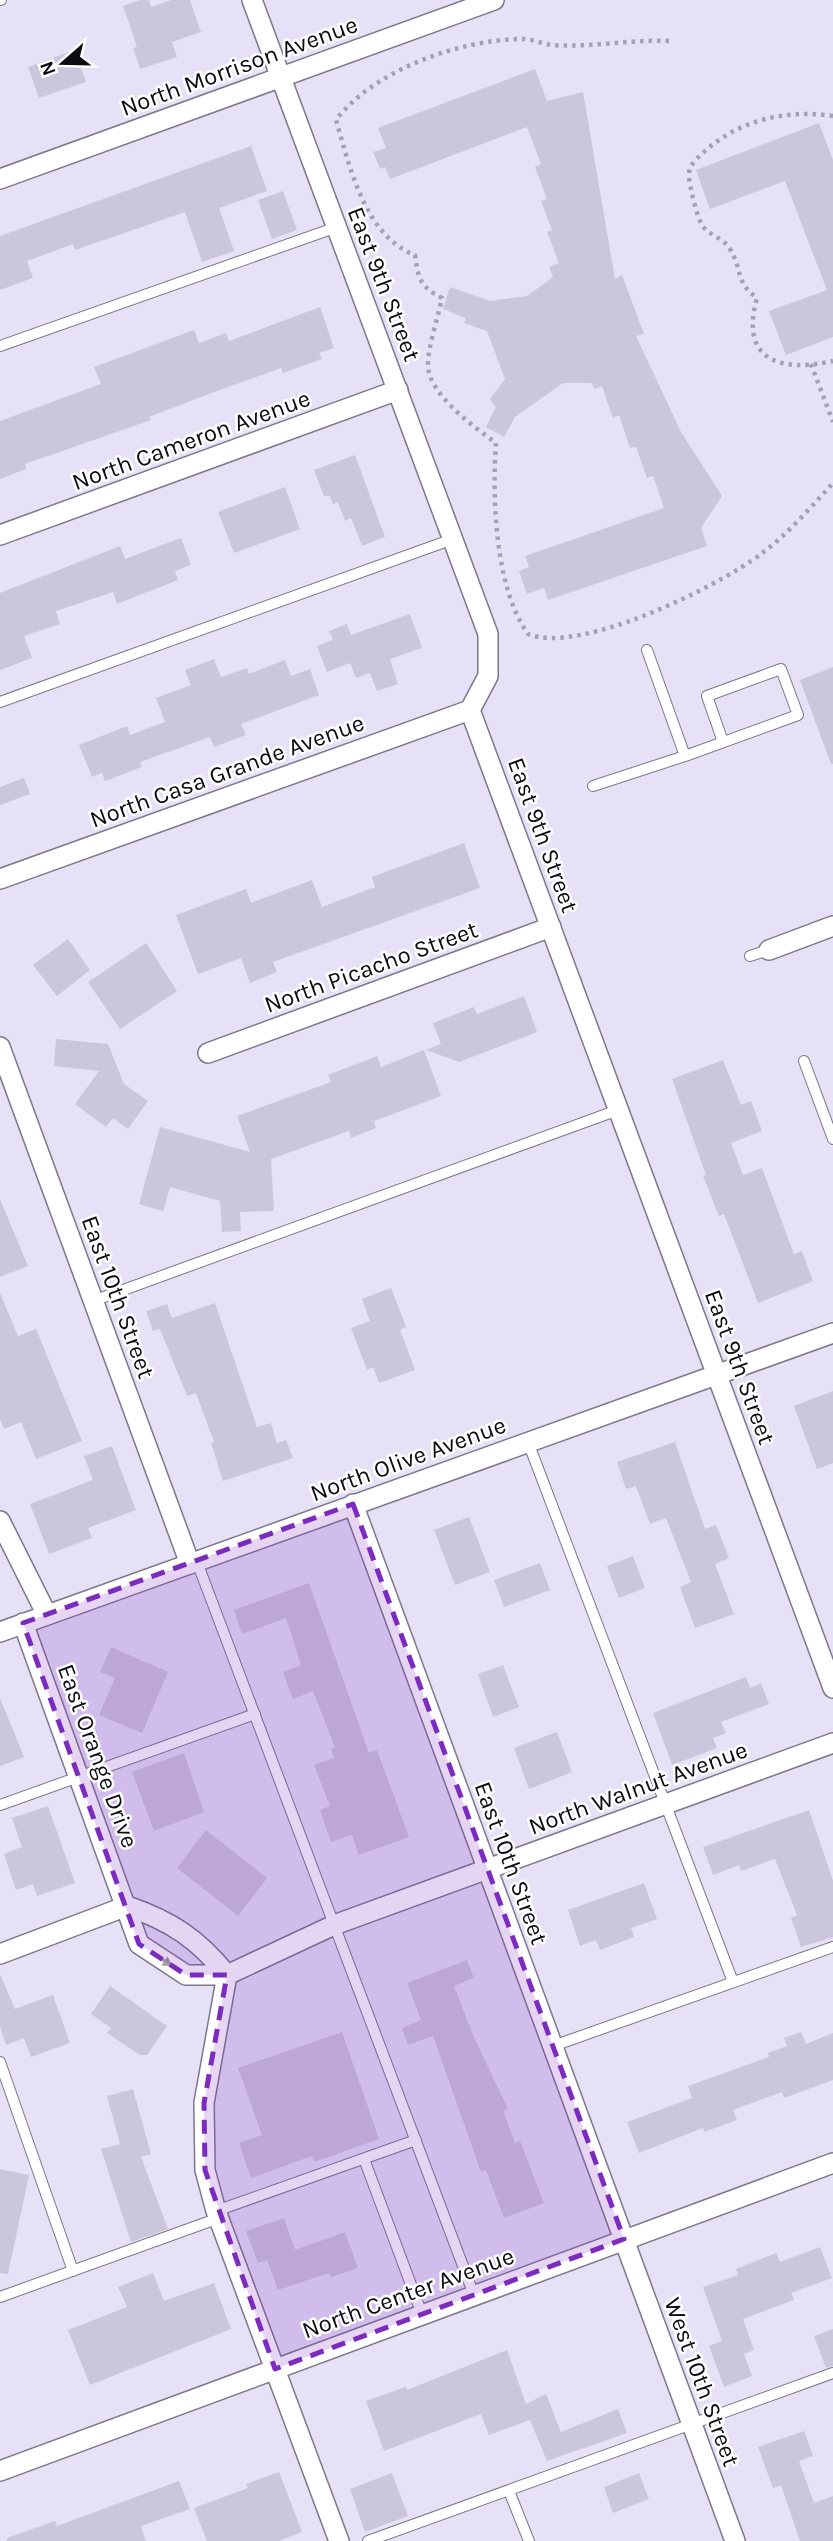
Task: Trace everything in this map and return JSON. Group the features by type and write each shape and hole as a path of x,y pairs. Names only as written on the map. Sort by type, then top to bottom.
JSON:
{"street":[{"name":"East 9th Street","path":"252,0 488,634 488,676 470,710 833,1688"},
{"name":"North Morrison Avenue","path":"0,178 494,0"},
{"name":"North Cameron Avenue","path":"0,535 398,390"},
{"name":"North Casa Grande Avenue","path":"0,879 470,710"},
{"path":"769,950 833,926"},
{"name":"North Picacho Street","path":"208,1053 551,927"},
{"name":"East 10th Street","path":"0,1047 193,1563"},
{"name":"North Olive Avenue","path":"0,1632 833,1333"},
{"name":"East 10th Street","path":"353,1504 624,2239"},
{"path":"0,1521 47,1615"},
{"name":"East Orange Drive","path":"23,1623 139,1944 186,1975 227,1975"},
{"name":"North Walnut Avenue","path":"227,1975 334,1925 833,1743"},
{"path":"0,1955 127,1906 161,1918 172,1925 206,1949 227,1975 204,2103 205,2170 218,2215 339,2541"},
{"name":"North Center Avenue","path":"0,2471 833,2163"},
{"name":"West 10th Street","path":"624,2239 735,2541"}],"lane":[{"path":"0,346 337,228"},
{"path":"0,702 453,539"},
{"path":"647,650 685,756"},
{"path":"593,786 685,756 798,715 781,669 707,696 723,742"},
{"path":"750,956 769,950"},
{"path":"804,1061 833,1139"},
{"path":"93,1301 618,1110"},
{"path":"528,1442 733,1982"},
{"path":"193,1563 255,1714 474,2295"},
{"path":"0,1805 255,1714"},
{"path":"553,2046 833,1947"},
{"path":"0,2062 73,2271"},
{"path":"0,2297 416,2140"},
{"path":"364,2159 422,2314"},
{"path":"368,2541 833,2373"},
{"path":"509,2491 529,2541"}],"path":[{"path":"669,41 552,45 524,38 481,42 456,48 404,69 362,91 336,120 364,200 383,235 399,249 415,255 419,280 426,290 442,298 428,366 432,386 478,430 496,443 493,488 503,560 513,602 528,634 541,639 584,634 647,615 707,588 761,554 833,482"},
{"path":"833,116 808,112 779,115 743,125 711,146 691,164 689,177 702,226 729,246 740,271 743,288 757,298 751,321 755,344 765,358 782,365 833,361"},
{"path":"811,364 833,422"}],"highlighted area":[{"path":"353,1504 624,2239 275,2369 205,2170 204,2103 227,1975 186,1975 139,1944 23,1623"}],"building":[{"path":"149,0 151,7 171,0 190,0 201,32 172,42 177,57 140,69 133,48 137,47 123,6"},
{"path":"74,50 86,82 39,98 28,67"},
{"path":"535,69 547,101 583,92 615,279 622,275 644,334 636,336 681,432 722,496 701,528 707,546 548,600 544,588 527,594 519,571 529,567 525,556 664,508 653,476 647,478 636,447 630,448 619,415 613,418 602,386 595,389 591,383 563,383 515,417 504,437 486,427 496,407 490,399 505,379 487,331 464,323 466,318 443,309 450,287 490,301 527,296 553,277 549,267 559,263 547,232 552,230 541,201 547,199 535,167 541,164 527,127 390,179 385,167 380,169 373,152 386,148 378,128"},
{"path":"819,123 833,160 833,337 786,355 769,311 827,290 785,181 710,209 696,170"},
{"path":"251,146 267,191 219,208 234,251 202,262 185,212 75,250 73,244 27,261 33,278 0,290 0,236"},
{"path":"283,191 297,230 272,239 258,200"},
{"path":"320,307 334,348 319,353 322,359 283,373 281,368 206,395 149,417 151,420 25,464 26,469 0,479 0,421 101,384 94,367 194,330 199,343 226,333 229,341"},
{"path":"355,455 385,537 362,546 351,518 345,521 338,502 333,504 330,496 324,496 314,470"},
{"path":"285,487 300,529 234,553 218,512"},
{"path":"181,538 191,565 175,571 178,580 117,604 113,592 56,611 60,624 24,636 32,658 0,670 0,593 120,546 125,559"},
{"path":"410,614 422,648 390,659 398,684 377,691 370,673 356,678 350,663 327,672 317,646 333,640 329,631 347,624 351,635"},
{"path":"214,659 221,677 247,668 249,674 285,660 291,676 310,669 319,695 241,724 246,735 214,747 210,737 140,762 142,767 105,781 102,773 92,777 79,745 127,726 130,735 165,722 156,698 191,685 185,670"},
{"path":"833,667 833,764 831,764 800,680"},
{"path":"24,778 30,794 0,805 0,787"},
{"path":"464,843 480,888 273,962 277,972 250,983 241,958 198,974 176,915 246,889 251,903 312,880 322,907 375,887 372,877"},
{"path":"68,939 90,970 57,996 33,965"},
{"path":"146,943 177,991 120,1029 88,982"},
{"path":"524,996 537,1032 459,1062 426,1050 441,1044 433,1023 474,1007 477,1014"},
{"path":"56,1039 108,1044 124,1084 148,1101 128,1129 113,1118 106,1127 75,1104 99,1071 54,1066"},
{"path":"424,1050 441,1096 374,1121 376,1128 351,1138 349,1131 271,1159 274,1211 240,1212 241,1231 222,1232 220,1201 170,1187 163,1211 139,1204 160,1127 250,1152 237,1116 331,1082 328,1075 377,1056 381,1067"},
{"path":"723,1060 741,1105 751,1101 762,1131 731,1143 743,1175 762,1168 794,1254 802,1251 813,1281 758,1303 724,1214 719,1216 703,1176 706,1175 672,1079"},
{"path":"0,1199 28,1266 0,1277"},
{"path":"391,1288 406,1327 400,1330 415,1370 379,1383 373,1367 367,1370 351,1328 370,1321 362,1299"},
{"path":"0,1293 18,1336 36,1329 82,1441 36,1459 21,1422 4,1429 0,1419"},
{"path":"215,1303 257,1427 271,1423 277,1443 286,1440 293,1458 223,1481 211,1443 214,1442 196,1393 187,1396 160,1329 153,1331 146,1311 167,1304 172,1318"},
{"path":"833,1391 833,1463 817,1469 794,1406"},
{"path":"675,1442 705,1529 716,1525 729,1558 715,1564 734,1614 695,1628 680,1587 691,1582 666,1518 650,1524 636,1486 626,1489 617,1462"},
{"path":"112,1446 136,1510 88,1528 92,1538 49,1554 30,1504 93,1480 84,1456"},
{"path":"469,1517 490,1572 455,1585 434,1530"},
{"path":"633,1556 645,1588 619,1598 607,1566"},
{"path":"540,1563 550,1590 504,1607 494,1580"},
{"path":"309,1583 369,1753 377,1750 409,1837 359,1855 352,1835 331,1842 320,1810 330,1806 314,1765 334,1758 331,1749 335,1748 313,1691 293,1699 283,1672 301,1665 286,1618 242,1634 234,1610"},
{"path":"111,1647 168,1672 142,1733 99,1715 115,1678 100,1672"},
{"path":"503,1665 519,1707 493,1717 478,1674"},
{"path":"746,1677 750,1688 761,1683 769,1704 721,1722 726,1733 713,1738 717,1748 672,1765 653,1713"},
{"path":"0,1698 24,1757 0,1766"},
{"path":"557,1732 572,1772 529,1789 514,1748"},
{"path":"184,1753 204,1812 154,1831 132,1772"},
{"path":"48,1806 75,1883 37,1896 33,1884 16,1890 4,1854 22,1847 12,1818"},
{"path":"809,1810 833,1881 833,1937 801,1947 791,1918 797,1915 775,1859 741,1871 739,1865 713,1875 703,1847"},
{"path":"206,1830 267,1878 238,1916 177,1868"},
{"path":"644,1883 657,1919 631,1928 634,1937 600,1950 596,1940 580,1946 568,1910"},
{"path":"467,1960 474,1978 454,1986 473,2035 508,2109 503,2111 515,2143 520,2141 544,2203 504,2218 486,2170 481,2172 433,2036 408,2045 402,2028 421,2020 407,1983"},
{"path":"0,1974 15,2009 53,1995 70,2043 31,2057 24,2038 6,2045 0,2027"},
{"path":"110,1986 167,2026 147,2055 140,2055 107,2033 111,2028 91,2014"},
{"path":"342,2032 379,2139 314,2162 312,2156 251,2178 239,2143 262,2135 238,2068"},
{"path":"801,2032 806,2044 833,2033 833,2080 784,2098 782,2092 733,2110 737,2120 704,2132 703,2128 639,2153 627,2122 692,2098 688,2086 769,2057 768,2053 787,2046 784,2038"},
{"path":"133,2089 151,2154 141,2157 168,2229 131,2242 101,2149 120,2144 107,2096"},
{"path":"0,2169 29,2175 8,2274 0,2273"},
{"path":"284,2218 295,2250 345,2232 358,2268 331,2277 329,2273 278,2290 267,2260 258,2263 246,2231"},
{"path":"820,2247 832,2278 791,2293 794,2300 743,2319 754,2350 744,2354 752,2376 724,2387 709,2346 722,2341 703,2287 738,2275 736,2269 776,2253 780,2262"},
{"path":"153,2273 164,2301 214,2283 231,2329 90,2385 68,2330 127,2307 118,2287"},
{"path":"833,2329 833,2366 826,2368 814,2336"},
{"path":"507,2350 526,2404 546,2394 561,2432 618,2409 627,2433 547,2461 530,2420 489,2435 481,2414 384,2451 366,2401 406,2387 407,2390"},
{"path":"804,2431 813,2456 799,2461 814,2503 833,2496 833,2541 800,2541 781,2485 773,2488 758,2447"},
{"path":"279,2472 302,2532 279,2541 207,2541 194,2508 248,2488 246,2484"},
{"path":"392,2473 408,2516 365,2532 350,2489"},
{"path":"639,2473 649,2499 613,2513 604,2487"},
{"path":"179,2481 190,2509 141,2526 146,2541 7,2541 7,2538 55,2521 57,2526"}]}
